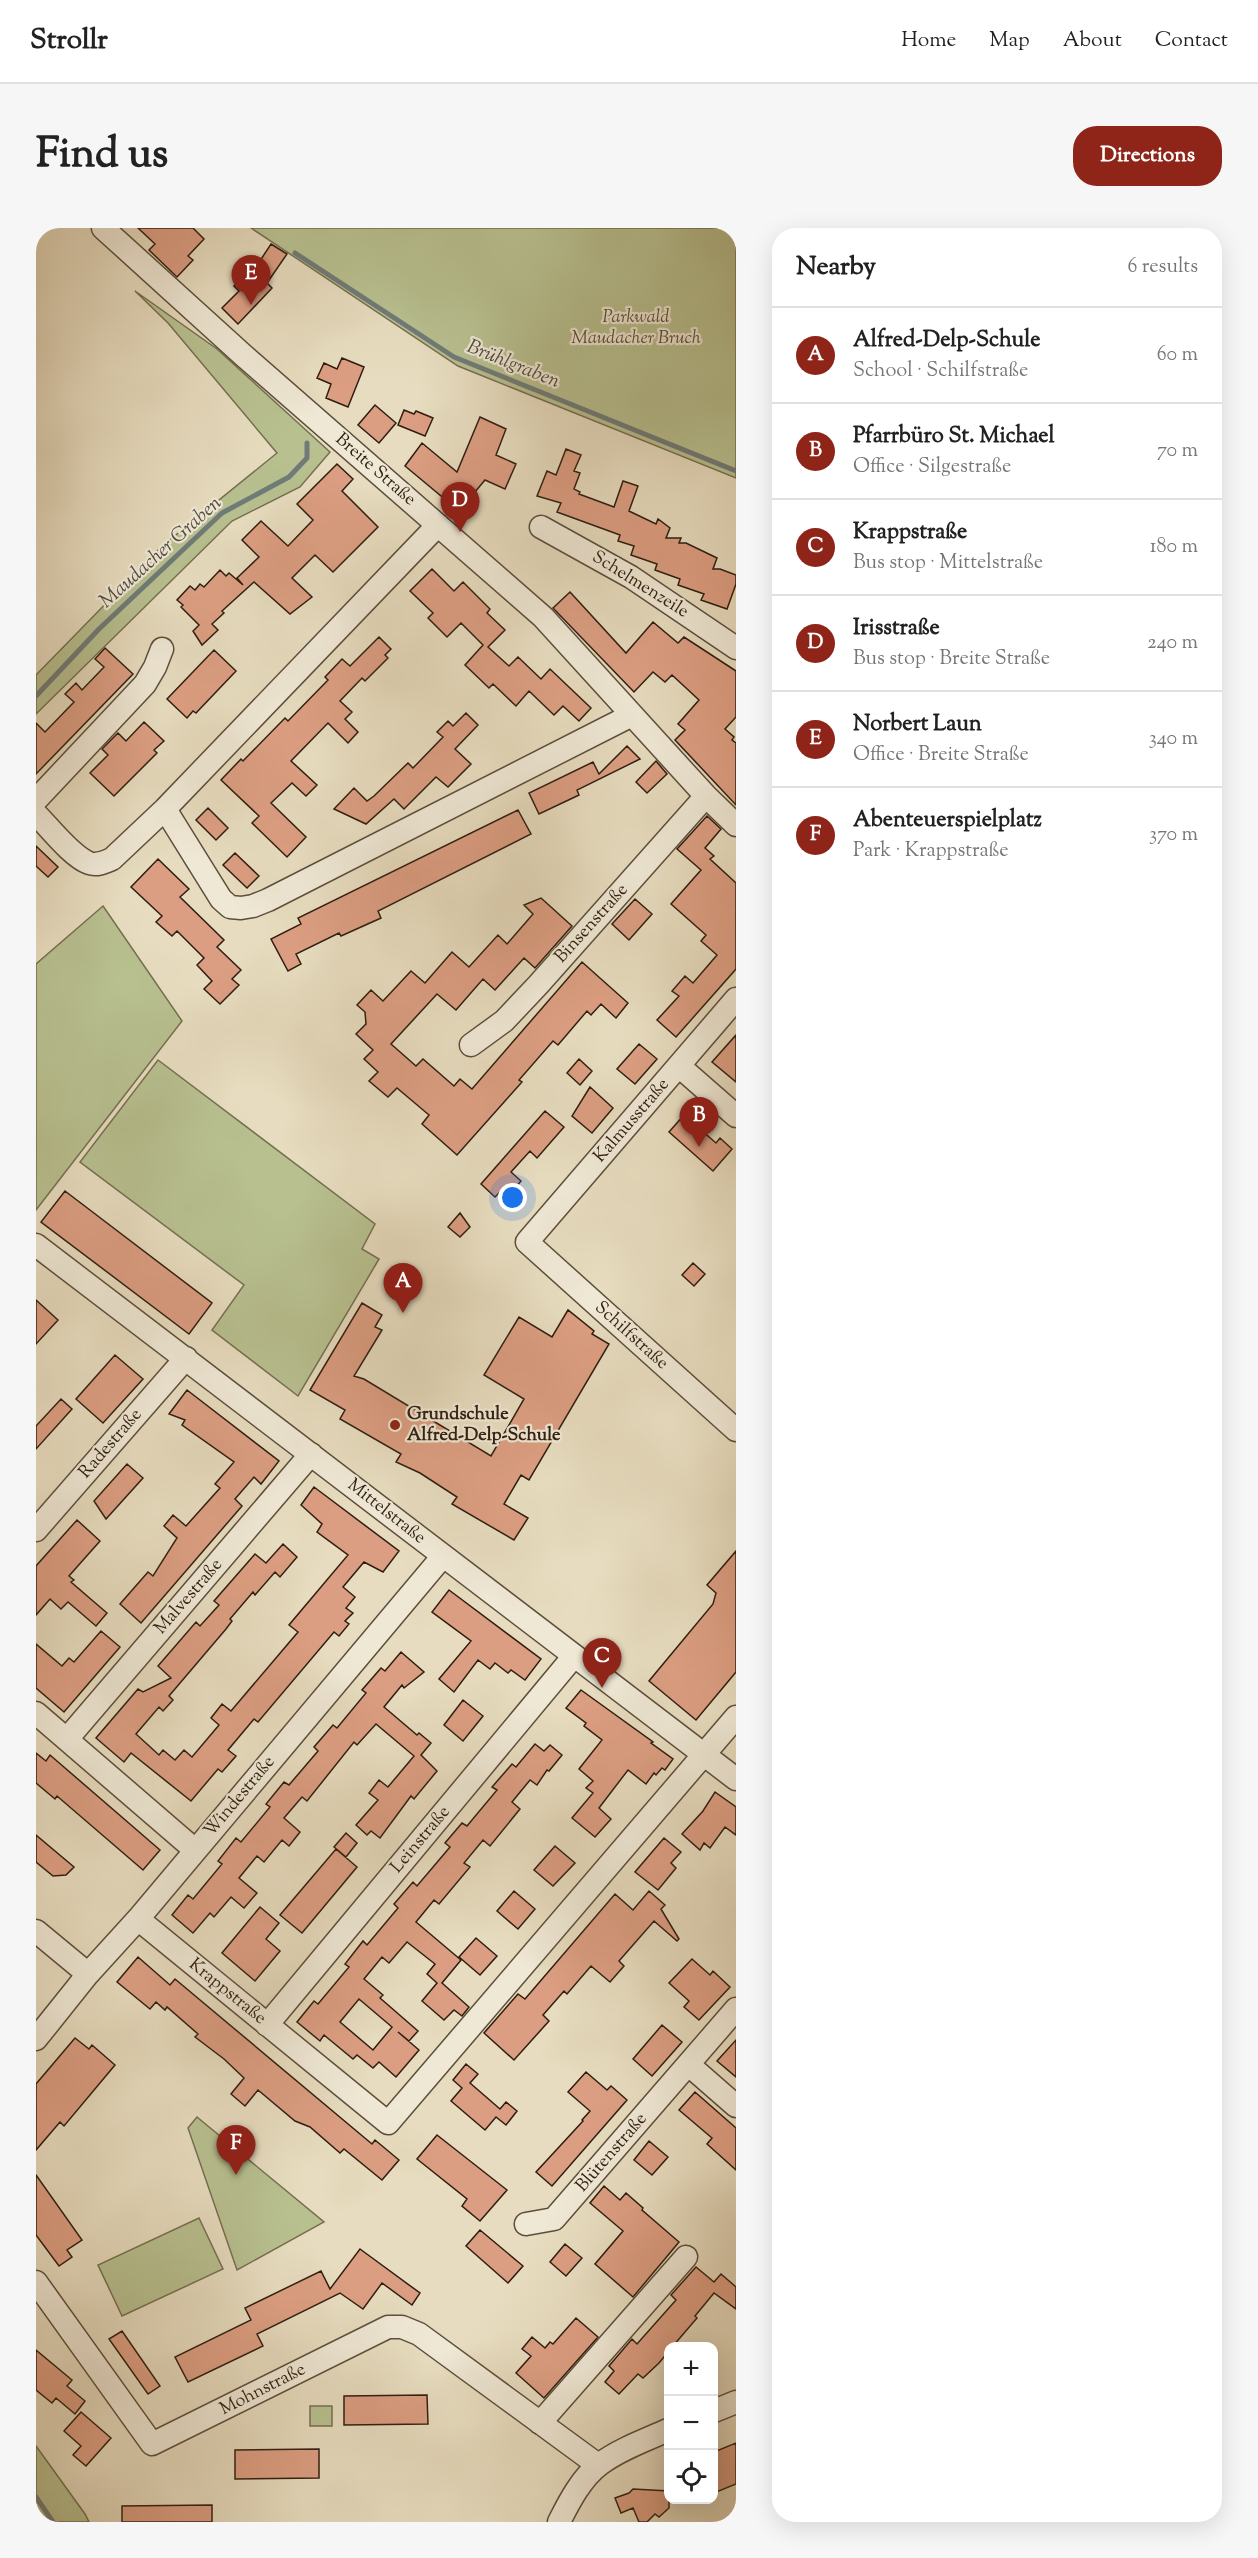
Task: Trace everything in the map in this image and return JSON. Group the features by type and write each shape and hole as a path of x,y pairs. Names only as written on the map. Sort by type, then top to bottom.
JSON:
{"street":[{"name":"Breite Straße","path":"103,228 243,355 543,617 706,796 736,825"},
{"path":"36,814 80,858 90,864 112,859 165,809 438,525"},
{"name":"Schelmenzeile","path":"542,527 631,577 736,648"},
{"path":"36,800 145,684 162,648"},
{"path":"165,809 221,899 230,907 253,906 362,854 632,715"},
{"name":"Binsenstraße","path":"471,1045 504,1021 538,985 706,796"},
{"name":"Kalmusstraße","path":"527,1242 736,999"},
{"path":"679,1066 736,1116"},
{"name":"Schilfstraße","path":"527,1242 736,1430"},
{"name":"Mittelstraße","path":"38,1251 186,1358 736,1779"},
{"name":"Radestraße","path":"36,1530 186,1358"},
{"name":"Malvestraße","path":"67,1739 311,1454"},
{"name":"Windestraße","path":"36,2039 88,1974 138,1919 443,1556"},
{"name":"Leinstraße","path":"267,2025 574,1656"},
{"path":"36,1713 195,1850"},
{"path":"704,1756 736,1717"},
{"name":"Krappstraße","path":"138,1919 388,2123 704,1756"},
{"path":"36,1931 88,1974"},
{"name":"Blütenstraße","path":"526,2224 554,2219 736,2009"},
{"path":"688,2065 736,2106"},
{"path":"540,2423 686,2257"},
{"name":"Mohnstraße","path":"36,2282 152,2444 388,2327 402,2327 419,2334 598,2465"},
{"path":"718,2409 736,2402"},
{"path":"560,2522 572,2497 598,2465 624,2450 664,2432"}],"green space":[{"name":"Parkwald Maudacher Bruch","path":"251,228 736,228 736,478 458,366"},
{"path":"135,291 217,349 330,452 300,487 232,521 36,714 36,675 161,547 277,453 168,323"},
{"path":"103,906 182,1021 36,1210 36,964"},
{"path":"158,1060 375,1224 362,1249 379,1259 298,1396 212,1330 244,1285 80,1162"},
{"path":"197,2117 324,2222 237,2270 188,2128"},
{"path":"199,2218 223,2269 122,2316 98,2265"},
{"path":"310,2406 332,2406 332,2426 310,2426"},
{"path":"36,2446 85,2514 89,2522 36,2522"}],"building":[{"path":"138,228 193,228 204,239 188,256 193,260 177,277 149,250 155,244"},
{"path":"271,244 287,254 267,283 272,288 238,324 222,308 239,291 234,286 251,268 254,270"},
{"path":"342,358 364,367 348,407 326,398 331,384 317,378 324,363 337,369"},
{"path":"375,405 396,423 379,443 358,425"},
{"path":"404,410 414,414 416,411 433,418 425,436 398,425"},
{"path":"480,417 506,429 496,455 516,464 505,489 485,480 459,511 405,466 422,443 457,472"},
{"path":"566,449 581,455 574,471 580,473 574,489 580,492 579,494 614,507 623,481 638,486 629,511 656,524 658,519 670,528 666,538 681,538 679,543 686,543 717,558 713,569 736,575 736,584 727,609 701,600 704,594 678,585 680,579 655,570 657,564 631,555 634,546 618,541 620,535 557,512 561,503 537,496 547,471 556,475"},
{"path":"337,464 353,479 342,491 378,527 333,572 315,555 292,578 312,597 290,614 254,582 222,611 224,613 212,624 218,630 202,645 193,631 199,625 177,600 190,586 195,590 200,584 204,587 220,570 226,576 229,573 243,585 237,578 259,557 242,540 261,521 288,546 313,520 297,504"},
{"path":"432,569 454,591 463,582 490,609 487,613 505,630 488,647 509,666 518,657 541,679 550,669 591,708 579,721 563,706 554,715 529,691 516,706 493,684 489,688 465,665 483,645 461,623 447,637 428,618 433,613 410,591"},
{"path":"570,592 626,653 653,622 678,643 684,637 736,671 736,717 725,729 734,737 732,740 736,743 736,805 675,740 685,730 678,724 699,700 672,675 665,682 653,672 634,692 553,608"},
{"path":"379,637 391,649 385,655 388,658 365,681 362,678 340,701 352,712 345,719 358,732 348,743 328,723 291,761 317,785 306,796 292,783 271,803 306,837 287,857 252,823 259,816 221,780 285,718 288,721 328,680 325,677 342,659 350,666"},
{"path":"105,648 133,674 36,774 36,723 45,732 74,702 65,694 76,683 82,690 104,667 95,659"},
{"path":"214,650 236,671 196,713 193,711 187,718 167,699"},
{"path":"466,713 478,725 455,749 471,764 448,787 436,777 404,809 394,799 366,824 334,809 354,788 367,801 408,763 413,768 443,737 437,732 448,721 453,726"},
{"path":"144,722 164,741 154,750 157,753 114,796 90,773 108,755 102,749 118,733 126,741"},
{"path":"627,746 640,759 577,790 579,795 539,814 529,793 593,762 599,774"},
{"path":"656,761 667,774 647,793 636,782"},
{"path":"208,808 228,828 216,840 196,820"},
{"path":"518,810 531,834 378,911 381,918 341,936 339,933 296,954 301,964 288,971 271,939 301,924 298,918"},
{"path":"707,816 721,829 705,848 714,856 710,859 736,883 736,969 676,1037 657,1020 679,996 672,991 685,976 693,983 717,955 701,941 706,935 671,904 701,870 677,849"},
{"path":"36,846 58,867 48,877 36,866"},
{"path":"235,853 259,876 247,888 223,865"},
{"path":"158,859 189,889 180,897 224,940 217,947 241,970 232,979 239,985 220,1004 204,989 212,981 197,965 204,958 177,931 172,936 156,922 162,916 131,887"},
{"path":"541,898 572,926 535,968 524,958 495,990 483,979 456,1010 437,994 391,1044 416,1066 423,1059 454,1086 460,1079 472,1089 582,962 628,1003 616,1018 601,1004 591,1015 587,1011 558,1045 553,1041 519,1080 522,1082 457,1155 422,1124 429,1115 397,1088 388,1097 369,1081 378,1072 364,1059 373,1050 356,1034 366,1024 365,1012 357,1005 371,990 383,1001 411,971 425,983 452,952 469,967 498,935 507,944 533,914 524,905"},
{"path":"635,899 652,914 629,940 612,924"},
{"path":"736,1035 736,1082 712,1062"},
{"path":"639,1044 657,1059 635,1084 617,1069"},
{"path":"579,1059 592,1071 580,1085 567,1073"},
{"path":"590,1087 613,1108 592,1133 572,1116"},
{"path":"545,1111 564,1127 537,1158 530,1151 511,1172 521,1181 506,1198 500,1192 495,1197 481,1184"},
{"path":"684,1115 716,1143 720,1138 732,1149 713,1171 669,1132"},
{"path":"65,1191 212,1303 189,1334 41,1222"},
{"path":"460,1213 470,1227 460,1237 448,1227"},
{"path":"693,1263 705,1274 694,1286 682,1275"},
{"path":"36,1300 58,1320 36,1344"},
{"name":"Grundschule Alfred-Delp-Schule","path":"362,1303 382,1315 375,1327 382,1330 354,1376 364,1379 491,1456 524,1399 484,1375 519,1317 552,1337 568,1310 594,1331 592,1334 609,1344 529,1480 521,1475 504,1504 528,1518 514,1540 452,1504 457,1497 420,1473 396,1462 401,1454 340,1419 345,1410 310,1390"},
{"path":"115,1355 143,1379 103,1423 76,1399"},
{"path":"187,1390 279,1461 261,1484 254,1477 235,1499 242,1506 141,1623 120,1604 148,1572 153,1576 177,1538 164,1526 173,1515 186,1526 220,1488 215,1484 234,1462 182,1425 185,1420 169,1414"},
{"path":"61,1399 72,1409 36,1449 36,1426"},
{"path":"127,1464 143,1478 106,1519 94,1501"},
{"path":"314,1487 399,1551 383,1572 364,1562 343,1587 355,1597 346,1608 353,1613 345,1621 349,1624 339,1636 334,1632 258,1722 254,1719 228,1750 236,1756 222,1772 218,1769 191,1801 131,1753 124,1762 96,1738 138,1689 143,1692 171,1678 158,1666 196,1622 200,1626 219,1605 214,1601 255,1554 266,1563 283,1544 297,1557 280,1577 275,1572 255,1595 253,1592 230,1619 232,1621 226,1629 169,1696 173,1700 163,1711 159,1707 136,1734 159,1755 163,1750 175,1760 184,1750 192,1757 219,1725 211,1718 222,1704 231,1711 298,1632 289,1625 348,1555 317,1532 322,1524 301,1505"},
{"path":"77,1520 100,1541 69,1576 74,1580 71,1582 107,1613 96,1626 68,1602 61,1609 50,1599 36,1615 36,1566"},
{"path":"736,1551 736,1672 696,1720 649,1681 713,1604 716,1593 707,1585"},
{"path":"449,1590 541,1659 525,1680 511,1670 508,1673 495,1663 490,1669 478,1660 454,1692 439,1679 471,1641 432,1612"},
{"path":"101,1631 120,1647 64,1712 36,1688 36,1644 62,1666 69,1658 74,1662"},
{"path":"401,1652 424,1672 404,1688 402,1685 384,1707 417,1735 419,1733 431,1743 421,1755 437,1771 414,1799 411,1796 380,1838 371,1831 367,1835 356,1825 378,1800 369,1793 379,1780 388,1787 414,1756 376,1724 357,1745 354,1742 307,1801 302,1797 284,1818 300,1832 289,1846 282,1840 264,1862 257,1856 239,1878 257,1893 244,1908 231,1897 214,1917 210,1913 193,1933 172,1915 188,1895 193,1899 222,1864 218,1861 236,1838 241,1842 270,1807 266,1804 284,1782 289,1785 318,1751 314,1747 333,1725 337,1728 366,1693 362,1690 381,1668 385,1671"},
{"path":"581,1690 673,1759 665,1770 662,1768 656,1775 654,1773 646,1784 628,1770 599,1808 611,1819 595,1837 572,1818 593,1793 586,1788 593,1781 579,1769 602,1740 584,1726 586,1723 566,1708"},
{"path":"463,1700 483,1716 463,1741 444,1725"},
{"path":"535,1744 544,1751 550,1745 562,1755 549,1771 547,1770 537,1785 530,1780 512,1802 520,1809 490,1846 483,1840 464,1863 470,1867 439,1904 434,1900 416,1922 461,1960 442,1983 469,2007 462,2016 454,2010 444,2020 422,2001 437,1983 427,1974 435,1964 407,1942 389,1963 382,1957 364,1979 383,1995 380,1998 418,2031 409,2041 398,2032 419,2050 396,2077 379,2062 373,2068 357,2055 353,2059 324,2035 320,2041 297,2022 314,2001 318,2004 349,1967 345,1964 363,1941 367,1945 398,1908 394,1904 413,1882 417,1886 450,1847 445,1843 462,1823 467,1826 497,1790 492,1787 512,1764 516,1767","holes":["359,1999 392,2027 373,2050 340,2022"]},
{"path":"36,1753 46,1761 50,1755 160,1850 143,1870 57,1796 55,1799 36,1783"},
{"path":"715,1792 736,1807 736,1835 725,1827 710,1848 704,1843 700,1850 682,1834 703,1811"},
{"path":"346,1833 357,1843 346,1857 334,1847"},
{"path":"36,1835 74,1867 66,1875 53,1876 36,1862"},
{"path":"664,1838 681,1852 671,1863 676,1868 658,1890 635,1872"},
{"path":"555,1846 575,1863 553,1886 534,1870"},
{"path":"336,1849 357,1867 302,1933 280,1915"},
{"path":"514,1891 535,1909 518,1929 497,1911"},
{"path":"649,1891 665,1905 661,1909 679,1939 677,1941 654,1921 619,1961 624,1966 610,1982 591,1966 567,1994 564,1991 543,2015 549,2021 514,2060 484,2033 518,1994 525,1999 615,1894 633,1910"},
{"path":"260,1907 279,1923 266,1939 280,1951 255,1981 222,1953"},
{"path":"476,1938 497,1956 480,1975 459,1957"},
{"path":"138,1957 170,1985 175,1979 372,2144 375,2140 399,2160 382,2180 344,2149 340,2153 310,2127 295,2121 258,2090 245,2106 231,2094 244,2078 195,2037 198,2034 167,2007 165,2010 156,2002 150,2009 117,1982"},
{"path":"692,1959 710,1975 713,1971 730,1987 699,2020 684,2007 689,2001 669,1983"},
{"path":"662,2025 682,2042 652,2076 633,2059"},
{"path":"75,2038 89,2049 92,2045 115,2065 64,2126 60,2122 36,2150 36,2084"},
{"path":"736,2040 736,2077 717,2061"},
{"path":"466,2064 478,2074 470,2083 500,2109 506,2102 517,2111 506,2125 496,2117 485,2130 451,2101 462,2088 453,2080"},
{"path":"586,2072 607,2090 611,2086 627,2100 552,2186 536,2172 590,2111 568,2092"},
{"path":"695,2092 736,2128 736,2170 707,2144 712,2138 679,2110"},
{"path":"437,2135 507,2190 480,2221 462,2206 467,2199 417,2159"},
{"path":"649,2141 668,2157 652,2175 634,2160"},
{"path":"36,2175 82,2240 67,2250 72,2257 59,2266 36,2235"},
{"path":"604,2186 620,2200 626,2193 679,2242 633,2297 595,2264 623,2231 590,2203"},
{"path":"480,2230 523,2266 508,2283 466,2246"},
{"path":"565,2244 582,2258 566,2276 550,2262"},
{"path":"360,2249 420,2293 412,2305 382,2283 363,2309 340,2293 257,2334 263,2346 188,2382 175,2357 251,2320 245,2308 321,2271 330,2289"},
{"path":"696,2267 714,2282 721,2274 736,2287 736,2309 714,2293 676,2342 664,2342 664,2357 659,2363 643,2378 638,2374 619,2394 605,2382 614,2371 609,2366 632,2339 637,2344 676,2300 671,2295"},
{"path":"576,2318 598,2337 544,2398 516,2373 531,2356 522,2349 532,2337 545,2348 550,2342 553,2344"},
{"path":"122,2331 160,2386 148,2394 109,2339"},
{"path":"36,2350 72,2380 67,2386 85,2401 75,2414 56,2398 52,2403 36,2390"},
{"path":"427,2395 428,2424 344,2425 344,2396"},
{"path":"81,2412 111,2438 86,2466 73,2455 81,2446 64,2431"},
{"path":"736,2443 736,2484 718,2491 718,2450"},
{"path":"319,2449 319,2478 235,2479 235,2450"},
{"path":"633,2489 664,2491 664,2504 669,2504 669,2508 659,2517 655,2514 647,2522 639,2522 633,2508 621,2513 615,2498"},
{"path":"212,2505 212,2522 122,2522 122,2506"}],"waterway":[{"name":"Brühlgraben","path":"295,253 454,357 736,471"},
{"name":"Maudacher Graben","path":"36,696 99,629 222,513 289,477 307,458 307,443"},
{"name":"Maudacher Graben","path":"36,2497 53,2522"}],"place":[{"name":"Norbert Laun","path":"251,305"},
{"name":"Irisstraße","path":"460,532"},
{"name":"Pfarrbüro St. Michael","path":"699,1147"},
{"name":"Alfred-Delp-Schule","path":"403,1313"},
{"name":"Grundschule Alfred-Delp-Schule","path":"395,1425"},
{"name":"Krappstraße","path":"602,1688"},
{"name":"Abenteuerspielplatz","path":"236,2175"}]}
